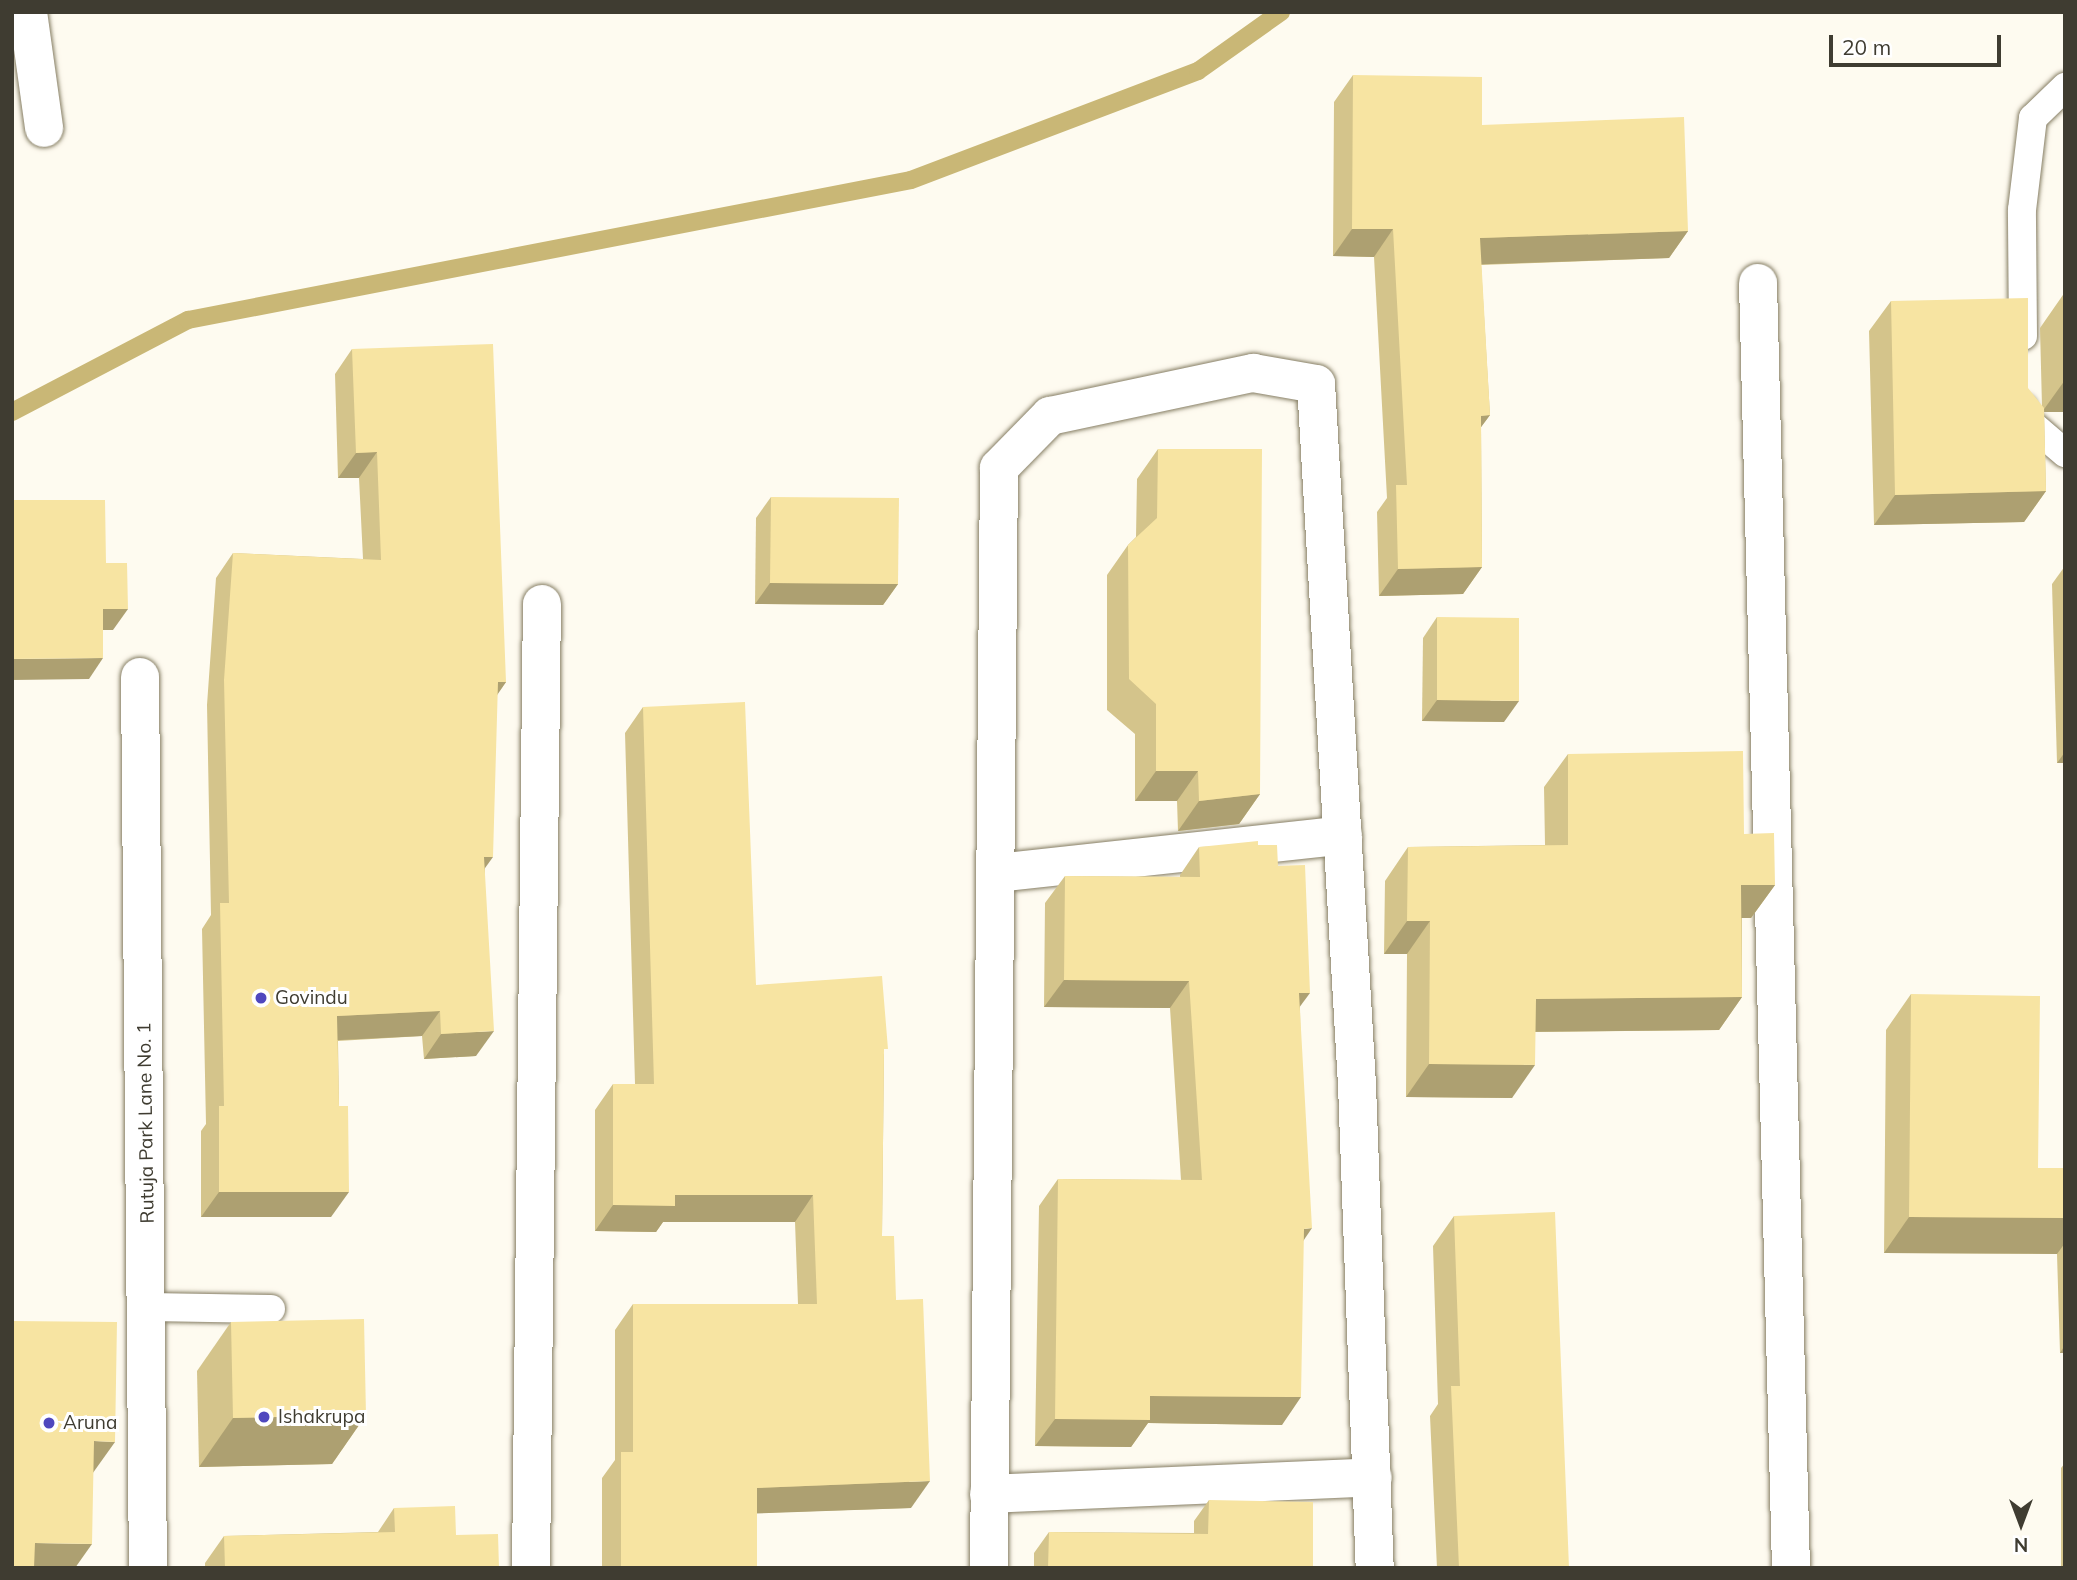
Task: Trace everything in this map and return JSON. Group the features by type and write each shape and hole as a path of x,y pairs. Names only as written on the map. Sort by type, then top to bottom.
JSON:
{"street":[{"path":"28,12 44,128"},
{"path":"1758,283 1791,1568"},
{"path":"989,1568 999,468 1050,416 1253,373 1315,384 1343,835 1375,1568"},
{"path":"531,1568 542,604"},
{"name":"Rutuja Park Lane No. 1","path":"140,677 148,1307 148,1568"},
{"path":"996,873 1343,835"},
{"path":"989,1493 1373,1478"}],"lane":[{"path":"2065,87 2034,118 2022,210 2024,418 2065,453"},
{"path":"148,1307 271,1309"}],"building":[{"path":"1353,75 1482,77 1482,125 1684,117 1688,231 1480,238 1490,415 1481,416 1482,567 1398,569 1396,485 1407,485 1393,229 1352,229"},
{"path":"2028,298 2028,388 2044,408 2046,491 1895,495 1891,301"},
{"path":"493,344 506,682 498,682 493,857 484,857 494,1031 441,1034 440,1011 337,1016 339,1106 348,1106 349,1192 219,1192 219,1106 224,1106 220,903 229,903 224,680 233,553 381,560 377,452 356,453 352,349"},
{"path":"1158,449 1262,449 1260,794 1199,801 1198,771 1156,771 1156,704 1129,679 1128,545 1157,518"},
{"path":"771,497 899,498 898,584 770,583"},
{"path":"12,500 105,500 106,563 127,563 128,609 103,609 103,658 12,659"},
{"path":"1437,617 1519,618 1519,701 1437,700"},
{"path":"745,702 756,985 882,976 888,1049 884,1049 882,1236 894,1236 896,1300 923,1299 930,1481 757,1488 757,1568 621,1568 621,1452 633,1452 633,1304 817,1304 813,1195 675,1195 675,1206 613,1205 613,1084 654,1084 643,707"},
{"path":"1743,751 1744,834 1774,833 1775,885 1741,885 1742,997 1536,999 1535,1065 1429,1064 1430,921 1407,921 1408,847 1568,845 1568,754"},
{"path":"1258,841 1258,845 1277,845 1278,866 1305,865 1310,993 1299,993 1312,1228 1304,1229 1301,1397 1150,1396 1150,1420 1055,1419 1058,1179 1202,1180 1189,981 1064,980 1065,876 1200,877 1199,847"},
{"path":"1911,994 2040,996 2038,1168 2065,1168 2065,1218 1909,1217"},
{"path":"1555,1212 1569,1568 1459,1568 1451,1386 1460,1386 1454,1216"},
{"path":"364,1319 366,1415 233,1418 231,1322"},
{"path":"12,1321 117,1322 115,1442 94,1441 92,1544 35,1543 34,1568 12,1568"},
{"path":"1209,1500 1313,1502 1313,1568 1048,1568 1049,1532 1208,1534"},
{"path":"455,1506 456,1535 498,1534 499,1568 225,1568 224,1536 395,1532 394,1508"}],"waterway":[{"path":"12,412 188,320 911,180 1198,71 1281,12"}],"place":[{"name":"Govindu","path":"261,998"},
{"name":"Ishakrupa","path":"264,1417"},
{"name":"Aruna","path":"49,1423"}]}
